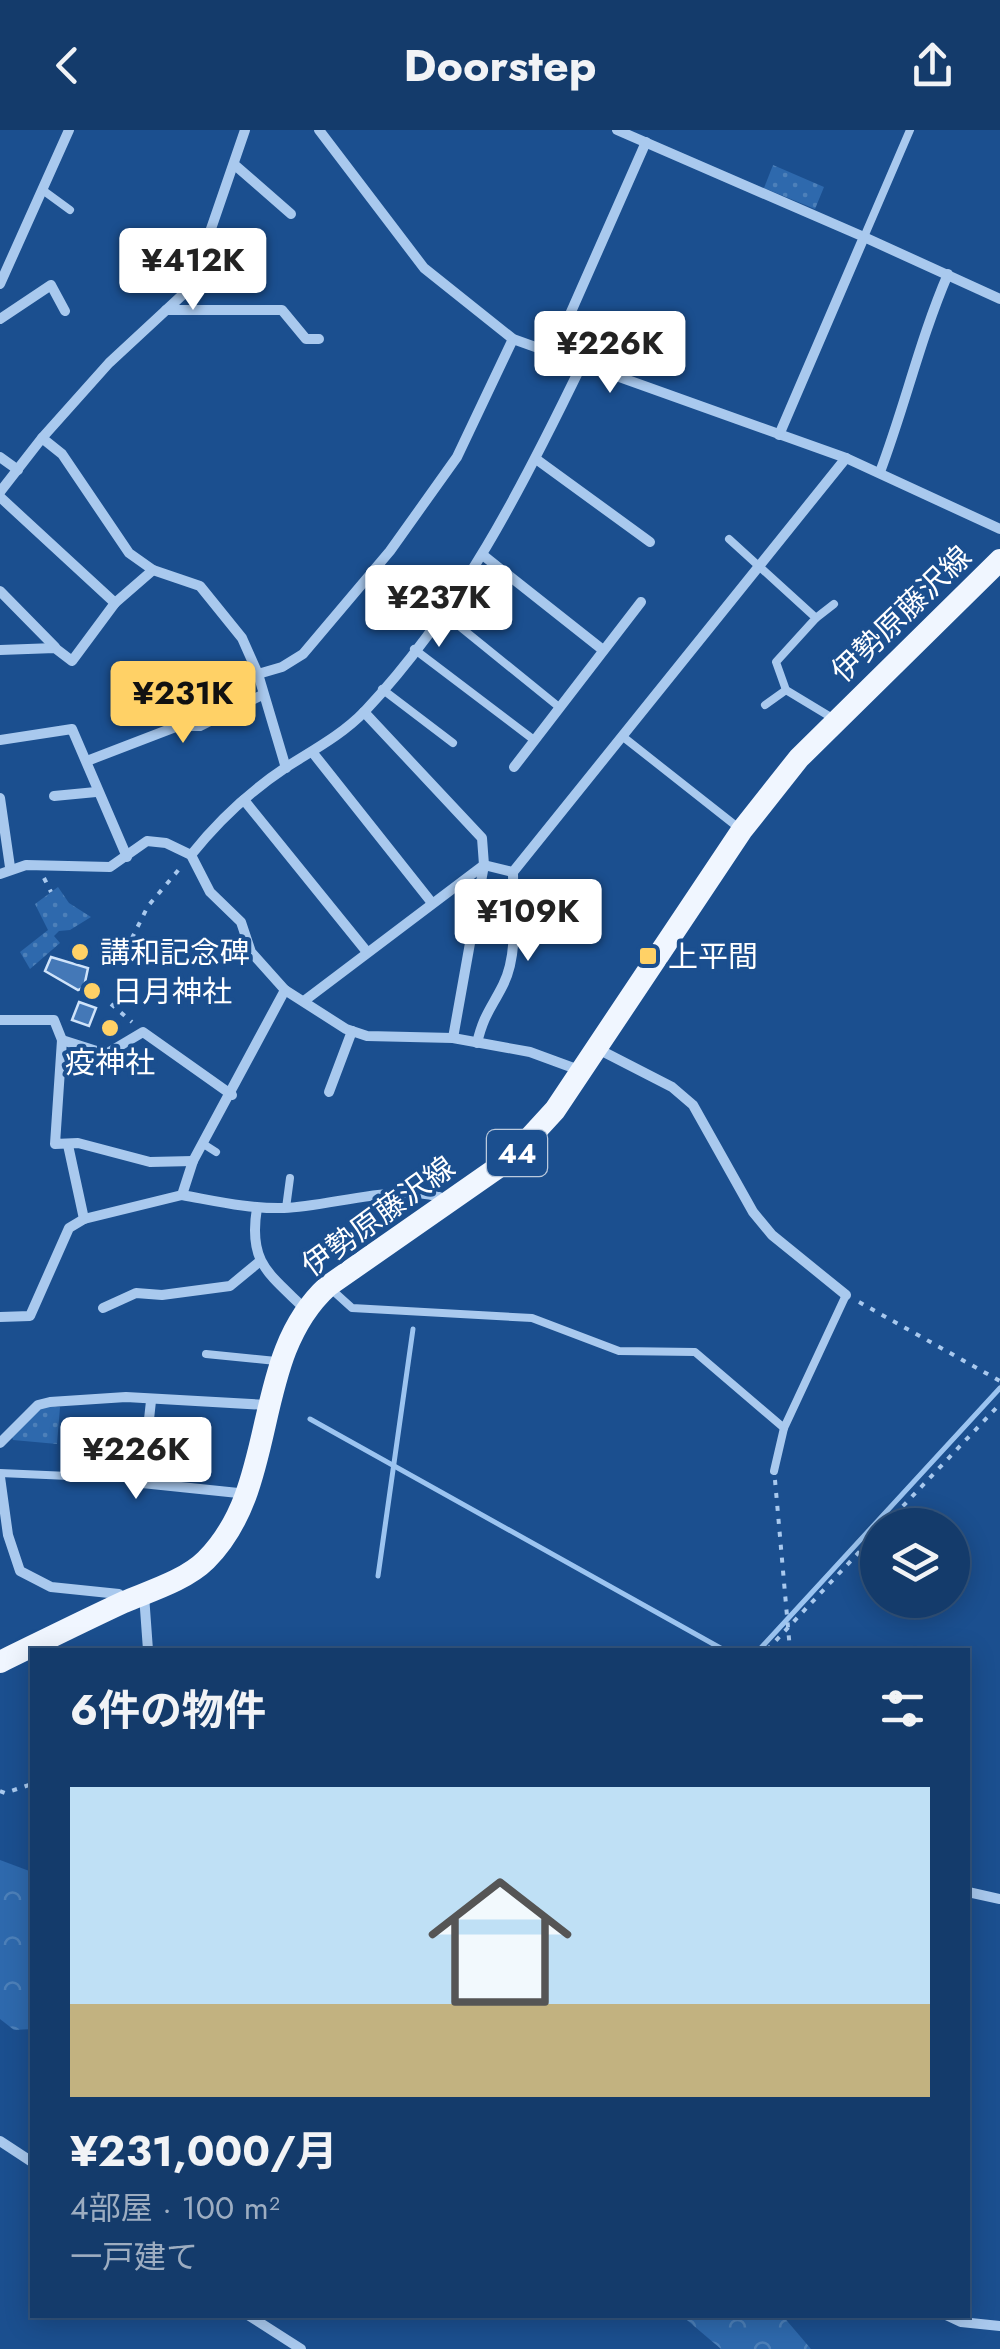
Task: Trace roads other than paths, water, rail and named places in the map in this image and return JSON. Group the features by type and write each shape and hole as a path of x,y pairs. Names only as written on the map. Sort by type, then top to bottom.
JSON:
{"main road":[{"name":"伊勢原藤沢線","path":"0,1662 203,1564 233,1528 248,1494 281,1362 304,1308 446,1200 524,1148 581,1071 742,830 834,719 1000,560"}],"street":[{"path":"0,284 68,130"},
{"path":"115,603 0,494 42,438 109,363 191,287 246,130"},
{"path":"319,130 424,268 512,340 846,458 1000,528"},
{"path":"617,130 1000,299"},
{"path":"552,354 646,142"},
{"path":"236,166 291,214"},
{"path":"271,214 275,200"},
{"path":"779,435 864,237"},
{"path":"168,268 200,240 208,242"},
{"path":"169,250 182,256"},
{"path":"880,472 904,408 919,343 948,274"},
{"path":"2,313 52,286 65,311"},
{"path":"166,310 282,310 306,339 319,339"},
{"path":"258,674 282,667 302,654 390,551 457,458 512,340"},
{"path":"191,856 216,824 244,800 286,768 314,753 364,712 443,613 484,556 582,364"},
{"path":"42,438 62,454 129,553 153,570 200,586 242,638 258,674 286,768"},
{"path":"0,456 18,470"},
{"path":"476,1043 485,1011 505,982 514,928 513,872 846,458"},
{"path":"536,459 650,542"},
{"path":"599,520 607,511"},
{"path":"484,556 603,650"},
{"path":"0,591 72,661 115,603 153,570"},
{"path":"514,767 641,602"},
{"path":"0,650 56,648"},
{"path":"87,761 106,748 164,725 200,726 262,694"},
{"path":"364,712 482,838 484,865 454,1038"},
{"path":"0,740 72,729 127,857"},
{"path":"314,753 432,903"},
{"path":"54,796 96,792"},
{"path":"0,798 5,870 110,867 147,840 166,843 191,856 210,892 242,922 251,952 285,990 352,1031 454,1038 530,1052 581,1071"},
{"path":"244,800 366,952"},
{"path":"304,1001 484,865 513,872"},
{"path":"182,1195 193,1161 205,1146 285,990"},
{"path":"0,1020 54,1020 62,1040 55,1144 78,1143 150,1162 193,1161"},
{"path":"329,1092 352,1031"},
{"path":"62,1040 106,1054 143,1032 232,1095"},
{"path":"596,1048 672,1087 693,1105 753,1212 772,1235 846,1295"},
{"path":"68,1145 84,1220"},
{"path":"0,1317 30,1316 69,1228 84,1220 182,1195 257,1208 405,1193 430,1192 446,1200"},
{"path":"257,1208 253,1230 259,1262 304,1308"},
{"path":"120,1318 107,1306 136,1293 162,1295 230,1286 259,1262"},
{"path":"0,1443 38,1405 126,1397 269,1405"},
{"path":"151,1400 142,1483 248,1494"},
{"path":"0,1475 4,1534 20,1571 36,1582 134,1598 147,1648"},
{"path":"970,1892 1000,1899"},
{"path":"0,2142 30,2161"},
{"path":"253,2318 301,2349"},
{"path":"952,2318 1000,2326"}],"lane":[{"path":"864,237 910,130"},
{"path":"44,190 70,210"},
{"path":"730,539 816,618"},
{"path":"834,604 776,662 786,690 834,719"},
{"path":"443,613 559,707"},
{"path":"414,649 534,740"},
{"path":"382,689 453,742"},
{"path":"765,705 786,690"},
{"path":"622,736 742,830"},
{"path":"205,1146 216,1152"},
{"path":"286,1208 290,1178"},
{"path":"328,1286 352,1308 532,1318 619,1351 695,1352 784,1428"},
{"path":"774,1471 784,1428 846,1295"},
{"path":"206,1354 281,1362"},
{"path":"0,1475 69,1476"}],"waterway":[{"path":"378,1576 413,1329"},
{"path":"761,1648 1000,1388"},
{"path":"310,1419 720,1648"}],"place":[{"name":"講和記念碑","path":"80,952"},
{"name":"上平間","path":"648,956"},
{"name":"日月神社","path":"92,991"},
{"name":"疫神社","path":"110,1028"}]}
